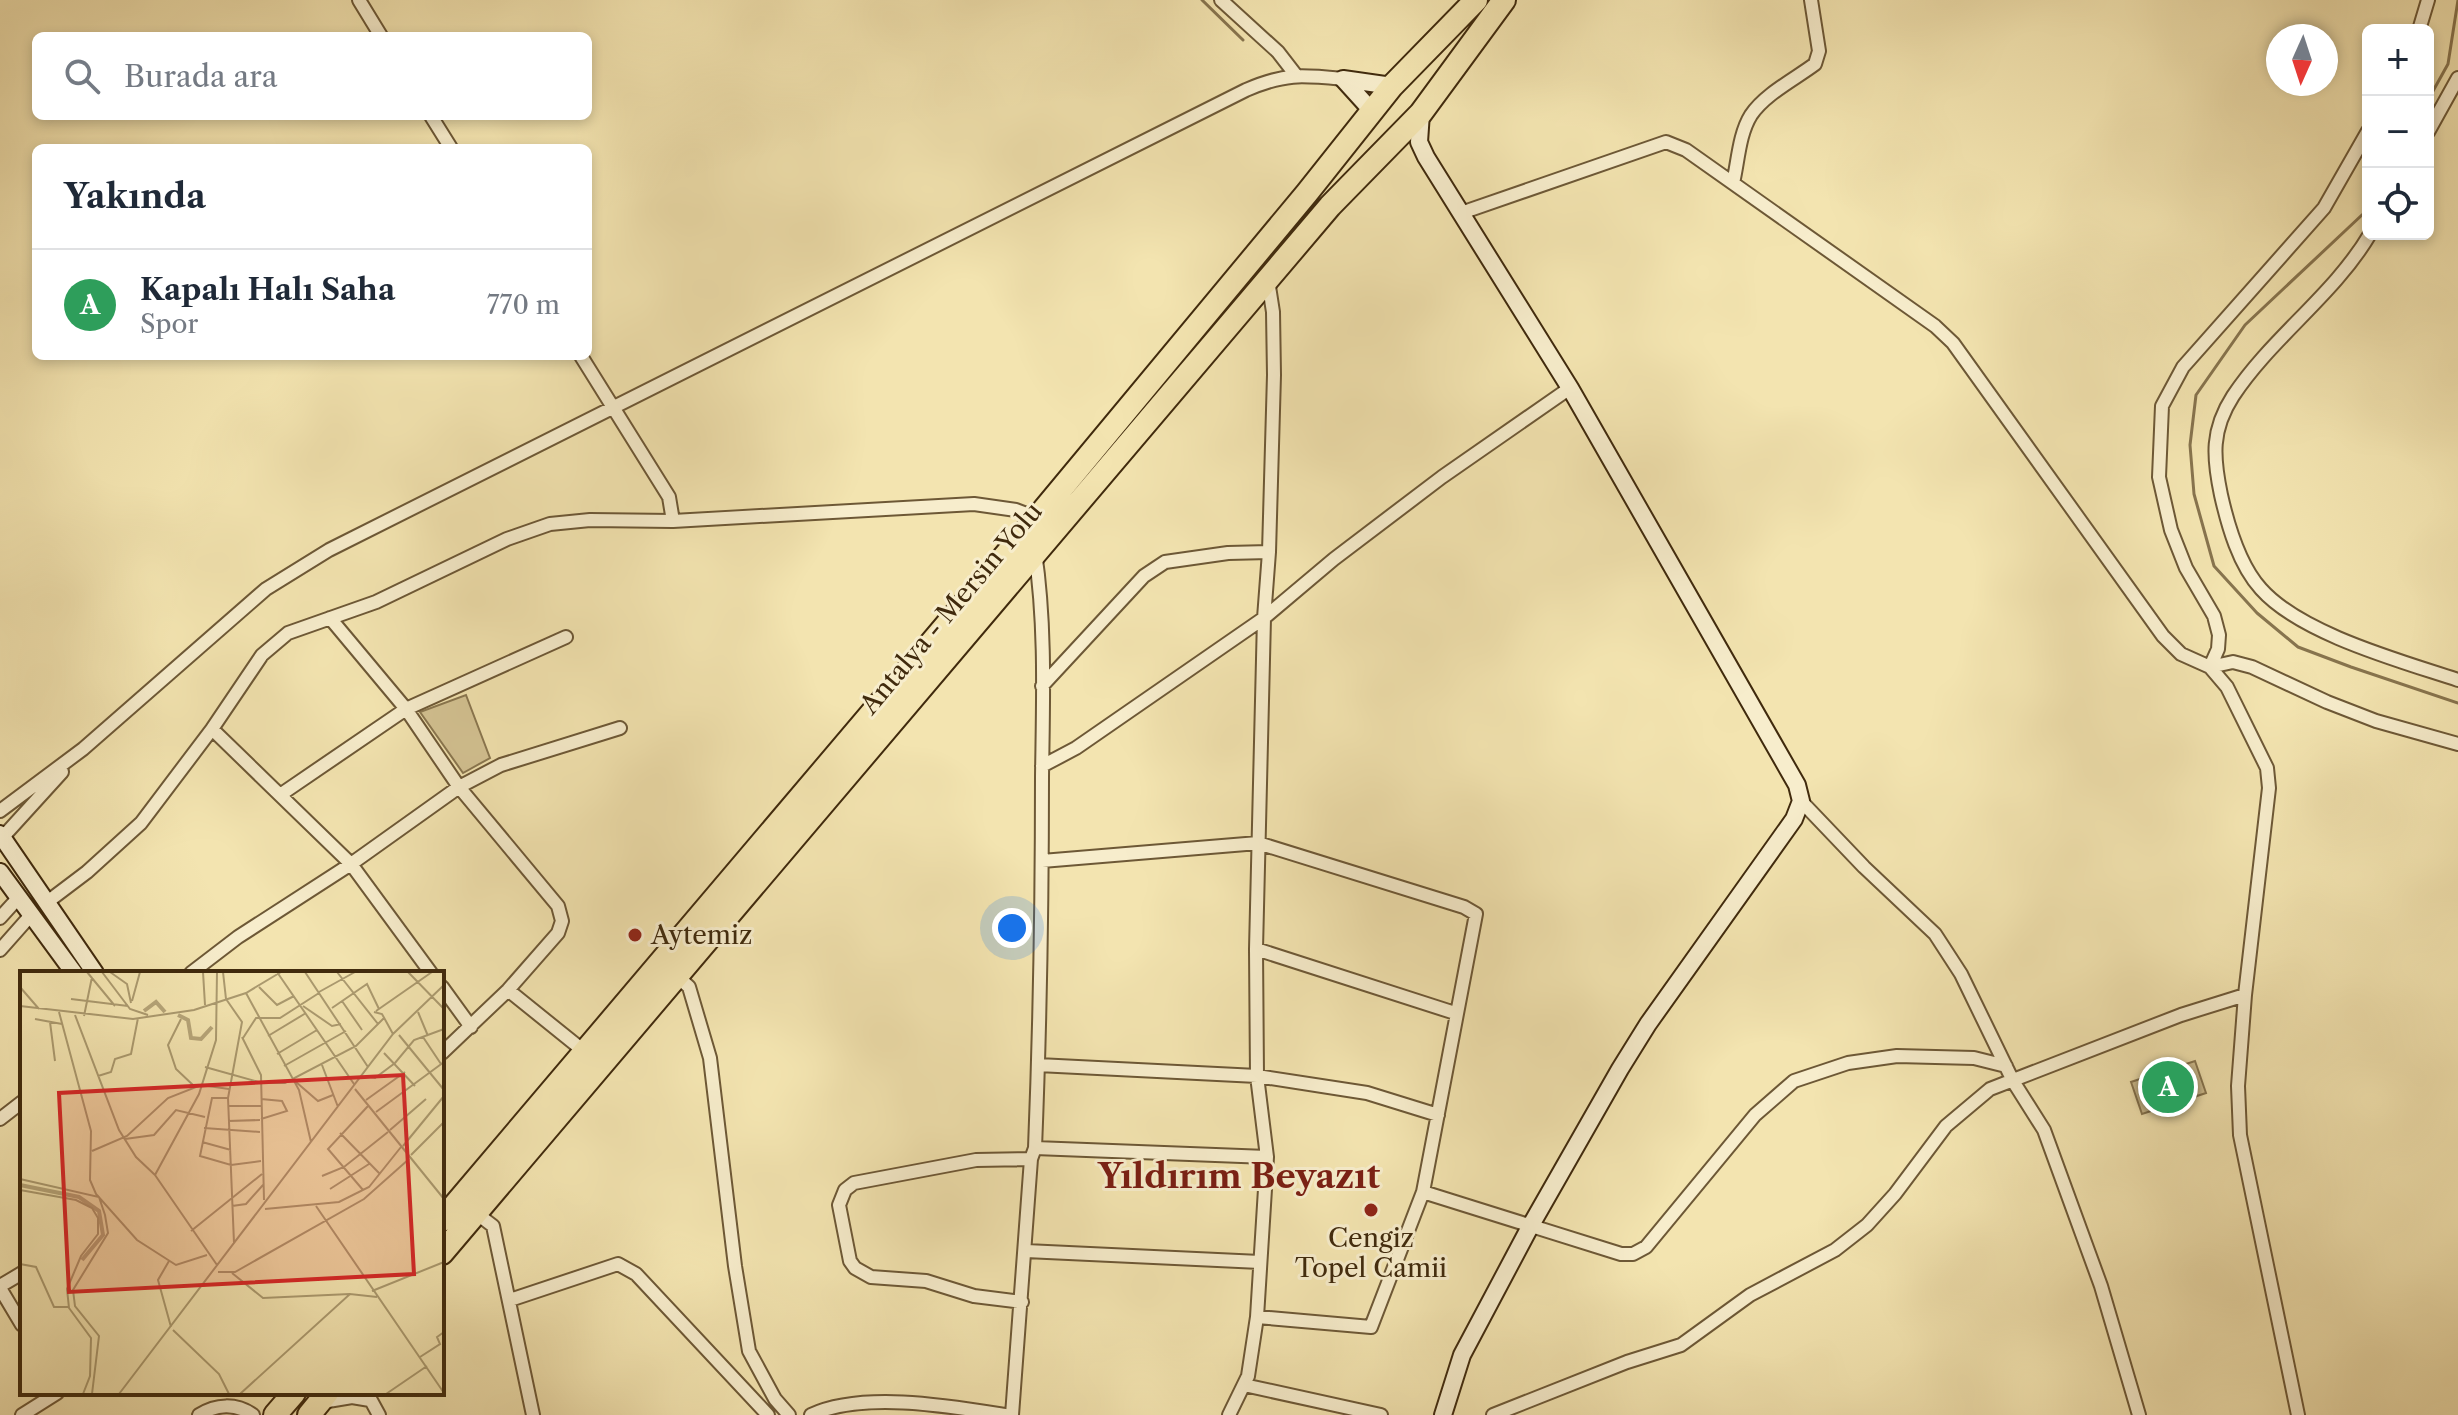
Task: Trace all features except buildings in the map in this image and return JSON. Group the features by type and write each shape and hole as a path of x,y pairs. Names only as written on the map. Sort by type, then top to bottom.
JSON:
{"highway":[{"name":"Antalya - Mersin Yolu","path":"444,1218 1037,518 1392,86 1476,0"},
{"name":"Antalya - Mersin Yolu","path":"444,1251 1330,206 1421,113 1504,0"},
{"path":"1392,86 1411,94 1421,113"},
{"path":"1372,111 1378,130 1396,138"},
{"path":"275,1415 292,1395"}],"street":[{"path":"359,0 379,32"},
{"path":"1221,0 1278,52 1295,74"},
{"path":"1733,183 1744,131 1751,115 1815,64 1819,51 1811,0"},
{"path":"2421,24 2428,0"},
{"path":"0,811 83,749 266,589 329,550 1246,90 1295,74 1392,86"},
{"path":"2434,121 2458,78"},
{"path":"1343,79 1372,111"},
{"path":"1421,113 1419,142 1426,157 1570,388 1797,785 1801,801 1864,867 1935,934 1961,974 2013,1081 2044,1130 2101,1286 2139,1415"},
{"path":"434,120 448,144"},
{"path":"1396,138 1426,157"},
{"path":"1461,213 1666,142 1686,150 1935,326 1953,343 2163,636 2181,654 2210,667 2227,687 2267,768 2269,788 2245,995 2238,1086 2240,1135 2298,1415"},
{"path":"2210,667 2218,649 2219,635 2214,616 2186,568 2171,530 2159,477 2162,406 2183,367 2324,208 2362,142"},
{"path":"2367,240 2326,291 2259,360 2231,399 2215,439 2214,460 2226,518 2243,561 2261,589 2299,619 2372,651 2458,680"},
{"path":"1229,1415 1244,1385 1257,1317 1267,1157 1257,1076 1256,949 1274,375 1273,312 1268,280"},
{"path":"583,360 669,497 673,521"},
{"path":"1042,766 1076,748 1264,618 1334,559 1430,486 1570,388"},
{"path":"0,950 31,915 87,872 141,823 212,729 262,655 288,633 376,602 507,539 550,524 590,520 673,521 974,504 1016,510 1037,518"},
{"path":"1012,1415 1038,1065 1042,686 1040,580 1035,552"},
{"path":"1042,686 1144,576 1165,562 1228,553 1269,552"},
{"path":"330,618 406,709 459,787 558,906 562,921 558,933 508,990 444,1051"},
{"path":"280,795 406,709 566,637"},
{"path":"2210,667 2233,662 2252,667 2376,721 2458,744"},
{"path":"194,971 238,937 351,864 459,787 501,765 620,728"},
{"path":"212,729 351,864 430,971"},
{"path":"83,749 1,837 94,971"},
{"path":"1443,1415 1462,1355 1531,1225 1648,1024 1794,819 1801,801"},
{"path":"1042,861 1258,843 1464,907 1476,914 1423,1192 1371,1327 1257,1317"},
{"path":"0,872 73,971"},
{"path":"0,918 19,897"},
{"path":"1256,949 1455,1013"},
{"path":"677,976 689,987 710,1058 735,1266 749,1351 775,1399 789,1415"},
{"path":"444,990 471,1027"},
{"path":"508,990 585,1052"},
{"path":"1493,1415 1627,1362 1681,1345 1750,1295 1835,1250 1867,1225 1895,1194 1946,1126 1990,1089 2114,1039 2245,995"},
{"path":"1423,1192 1621,1254 1633,1254 1646,1247 1755,1115 1794,1081 1848,1063 1897,1056 1974,1058 2006,1066"},
{"path":"1038,1065 1257,1076 1367,1093 1438,1115"},
{"path":"0,1119 20,1104"},
{"path":"1022,1302 974,1296 926,1281 871,1277 855,1268 850,1261 839,1205 845,1190 854,1183 976,1160 1033,1154 1267,1157"},
{"path":"476,1213 493,1226 533,1415"},
{"path":"1026,1251 1260,1262"},
{"path":"510,1300 618,1264 636,1274 768,1415"},
{"path":"20,1274 0,1287 20,1322"},
{"path":"1244,1385 1381,1415"},
{"path":"22,1415 54,1395"},
{"path":"318,1404 368,1396 379,1415"},
{"path":"811,1415 842,1404 868,1403 940,1405 1005,1415"},
{"path":"199,1415 224,1405 253,1415"}],"shaded area":[{"path":"466,695 490,758 463,773 420,712"},
{"path":"2195,1061 2206,1093 2142,1114 2131,1082"}],"waterway":[{"path":"1202,0 1243,40"},
{"path":"2430,96 2448,64 2458,0"},
{"path":"2362,215 2245,325 2196,395 2190,445 2194,494 2214,566 2257,613 2298,647 2458,703"}],"place":[{"name":"Aytemiz","path":"635,935"},
{"name":"Kapalı Halı Saha","path":"2168,1087"},
{"name":"Cengiz Topel Camii","path":"1371,1210"}],"district":[{"name":"Yıldırım Beyazıt","path":"1239,1176"}]}
